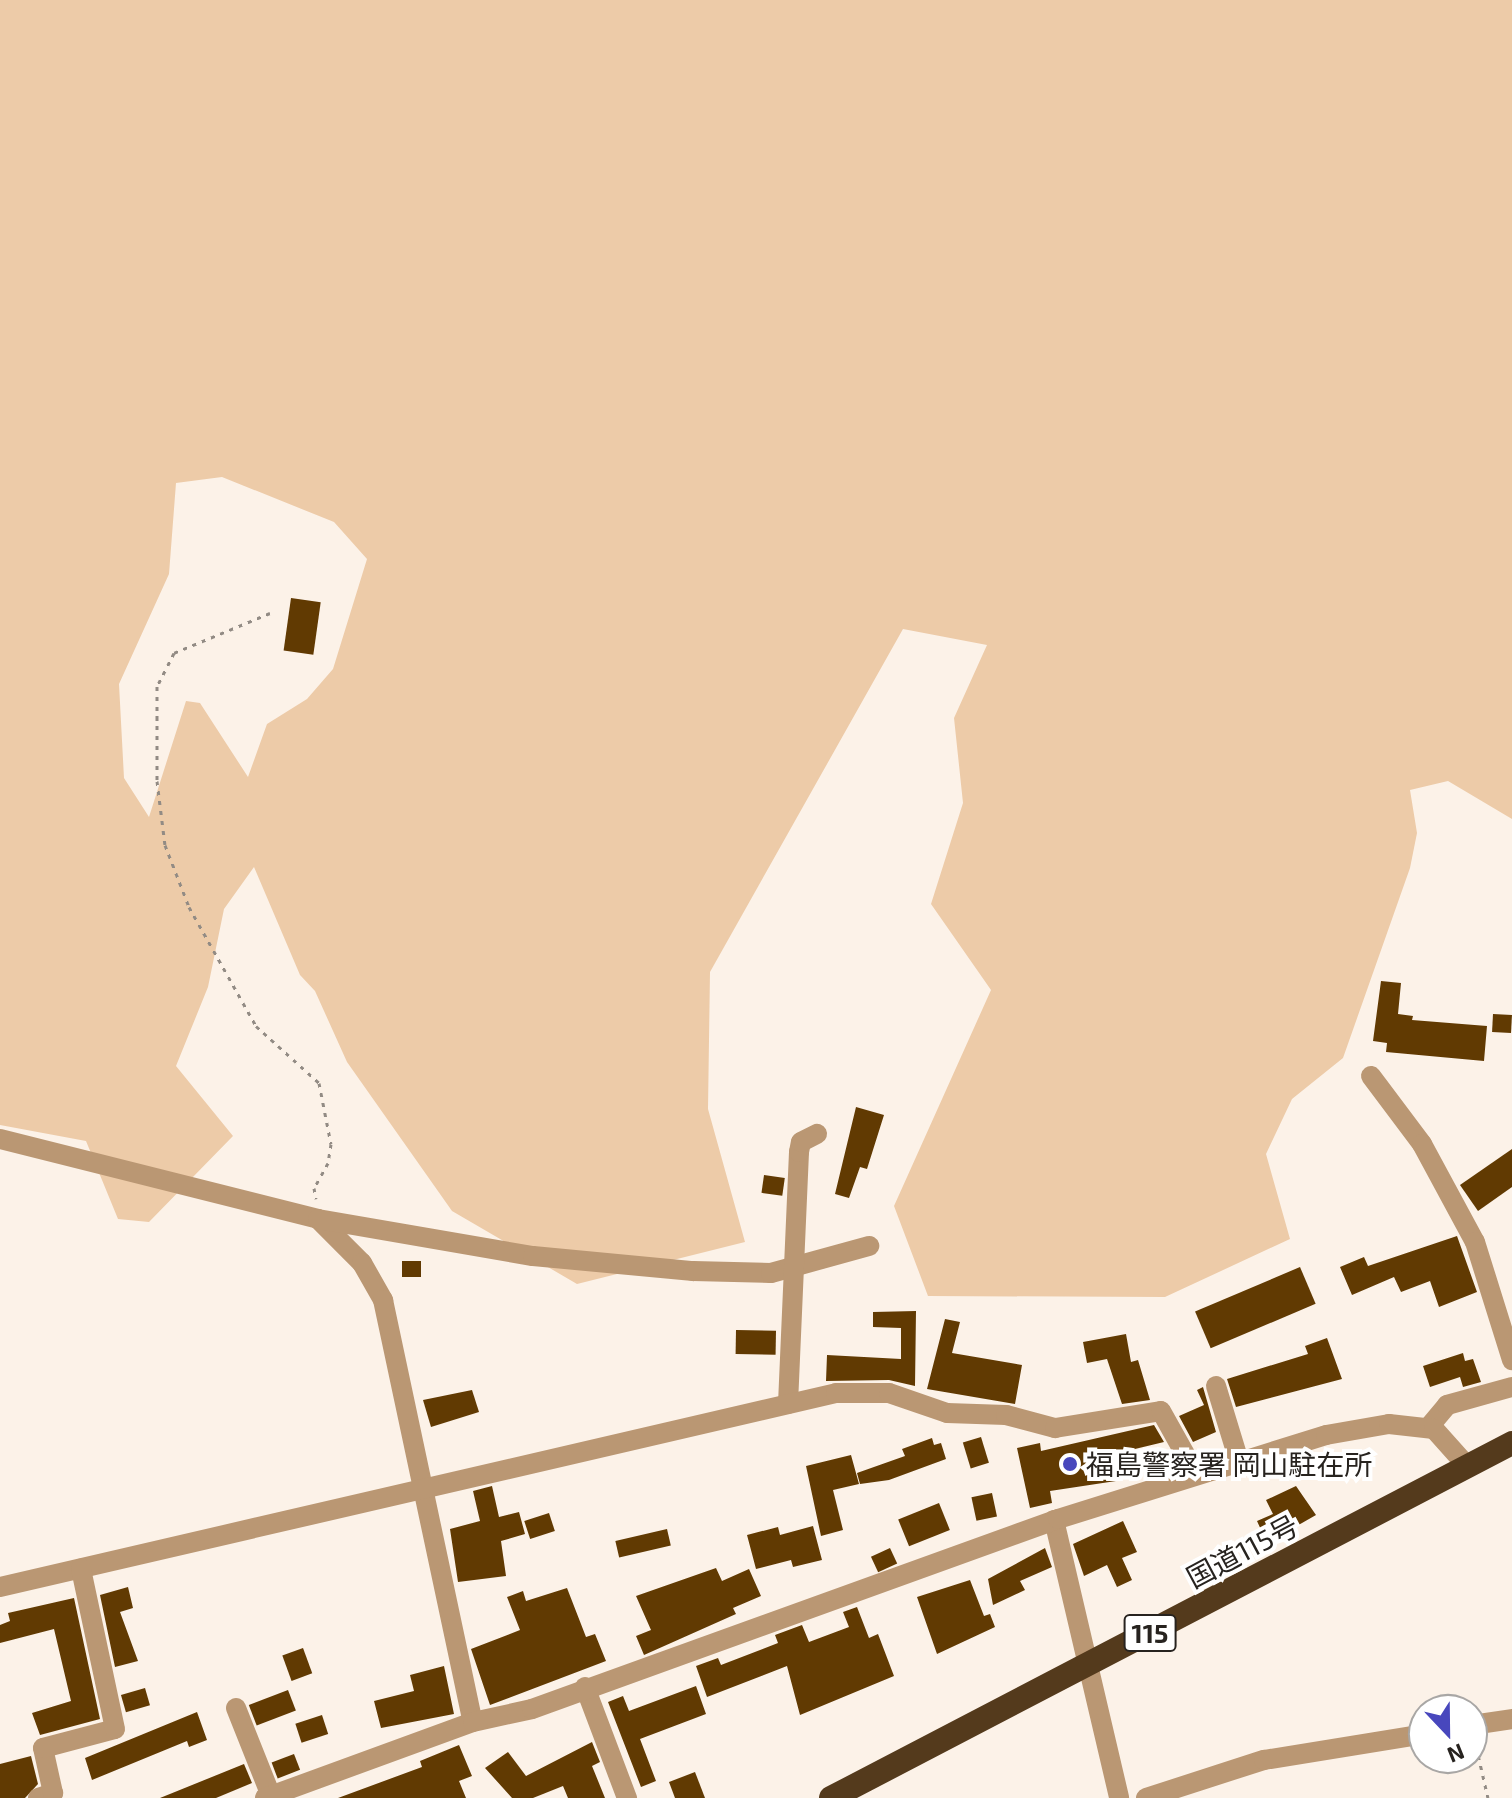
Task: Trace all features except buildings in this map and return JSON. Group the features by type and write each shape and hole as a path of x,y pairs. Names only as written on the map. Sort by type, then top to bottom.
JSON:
{"highway":[{"name":"国道115号","path":"831,1798 1512,1446"}],"street":[{"path":"1371,1076 1422,1144 1502,1284 1512,1360"},
{"path":"788,1404 791,1270 799,1152 801,1142 817,1134"},
{"path":"0,1139 318,1219 533,1256 693,1271 791,1270 869,1246"},
{"path":"318,1219 362,1263 383,1300 473,1722"},
{"path":"1216,1386 1239,1461"},
{"path":"1428,1428 1447,1405 1512,1387"},
{"path":"0,1587 836,1393 889,1393 947,1413 1006,1415 1055,1428 1161,1411 1196,1474"},
{"path":"236,1708 268,1797 473,1722 532,1709 585,1687 1054,1520 1349,1429 1389,1424 1428,1428 1447,1439 1468,1467"},
{"path":"1054,1520 1119,1798"},
{"path":"38,1798 53,1793 43,1748 115,1729 81,1569"},
{"path":"585,1687 627,1798"},
{"path":"1488,1728 1512,1719"},
{"path":"1146,1798 1279,1757 1408,1737"}],"path":[{"path":"270,613 174,653 157,686 157,781 165,845 189,907 256,1026 319,1083 331,1144 328,1163 314,1188 318,1219"},
{"path":"1483,1774 1488,1798"}],"shaded area":[{"path":"0,0 1512,0 1512,819 1448,781 1410,790 1417,833 1410,868 1343,1058 1292,1099 1266,1154 1290,1239 1165,1297 928,1296 894,1206 991,990 931,904 963,803 954,718 987,645 903,629 710,972 708,1109 745,1242 577,1284 452,1211 347,1062 315,991 300,975 254,867 224,909 208,987 176,1066 233,1136 149,1222 118,1219 86,1141 0,1125","holes":["222,477 334,522 367,559 333,669 307,699 267,724 248,777 200,703 186,701 149,817 124,778 119,684 169,574 176,483"]}],"place":[{"name":"福島警察署 岡山駐在所","path":"1070,1464"}]}
